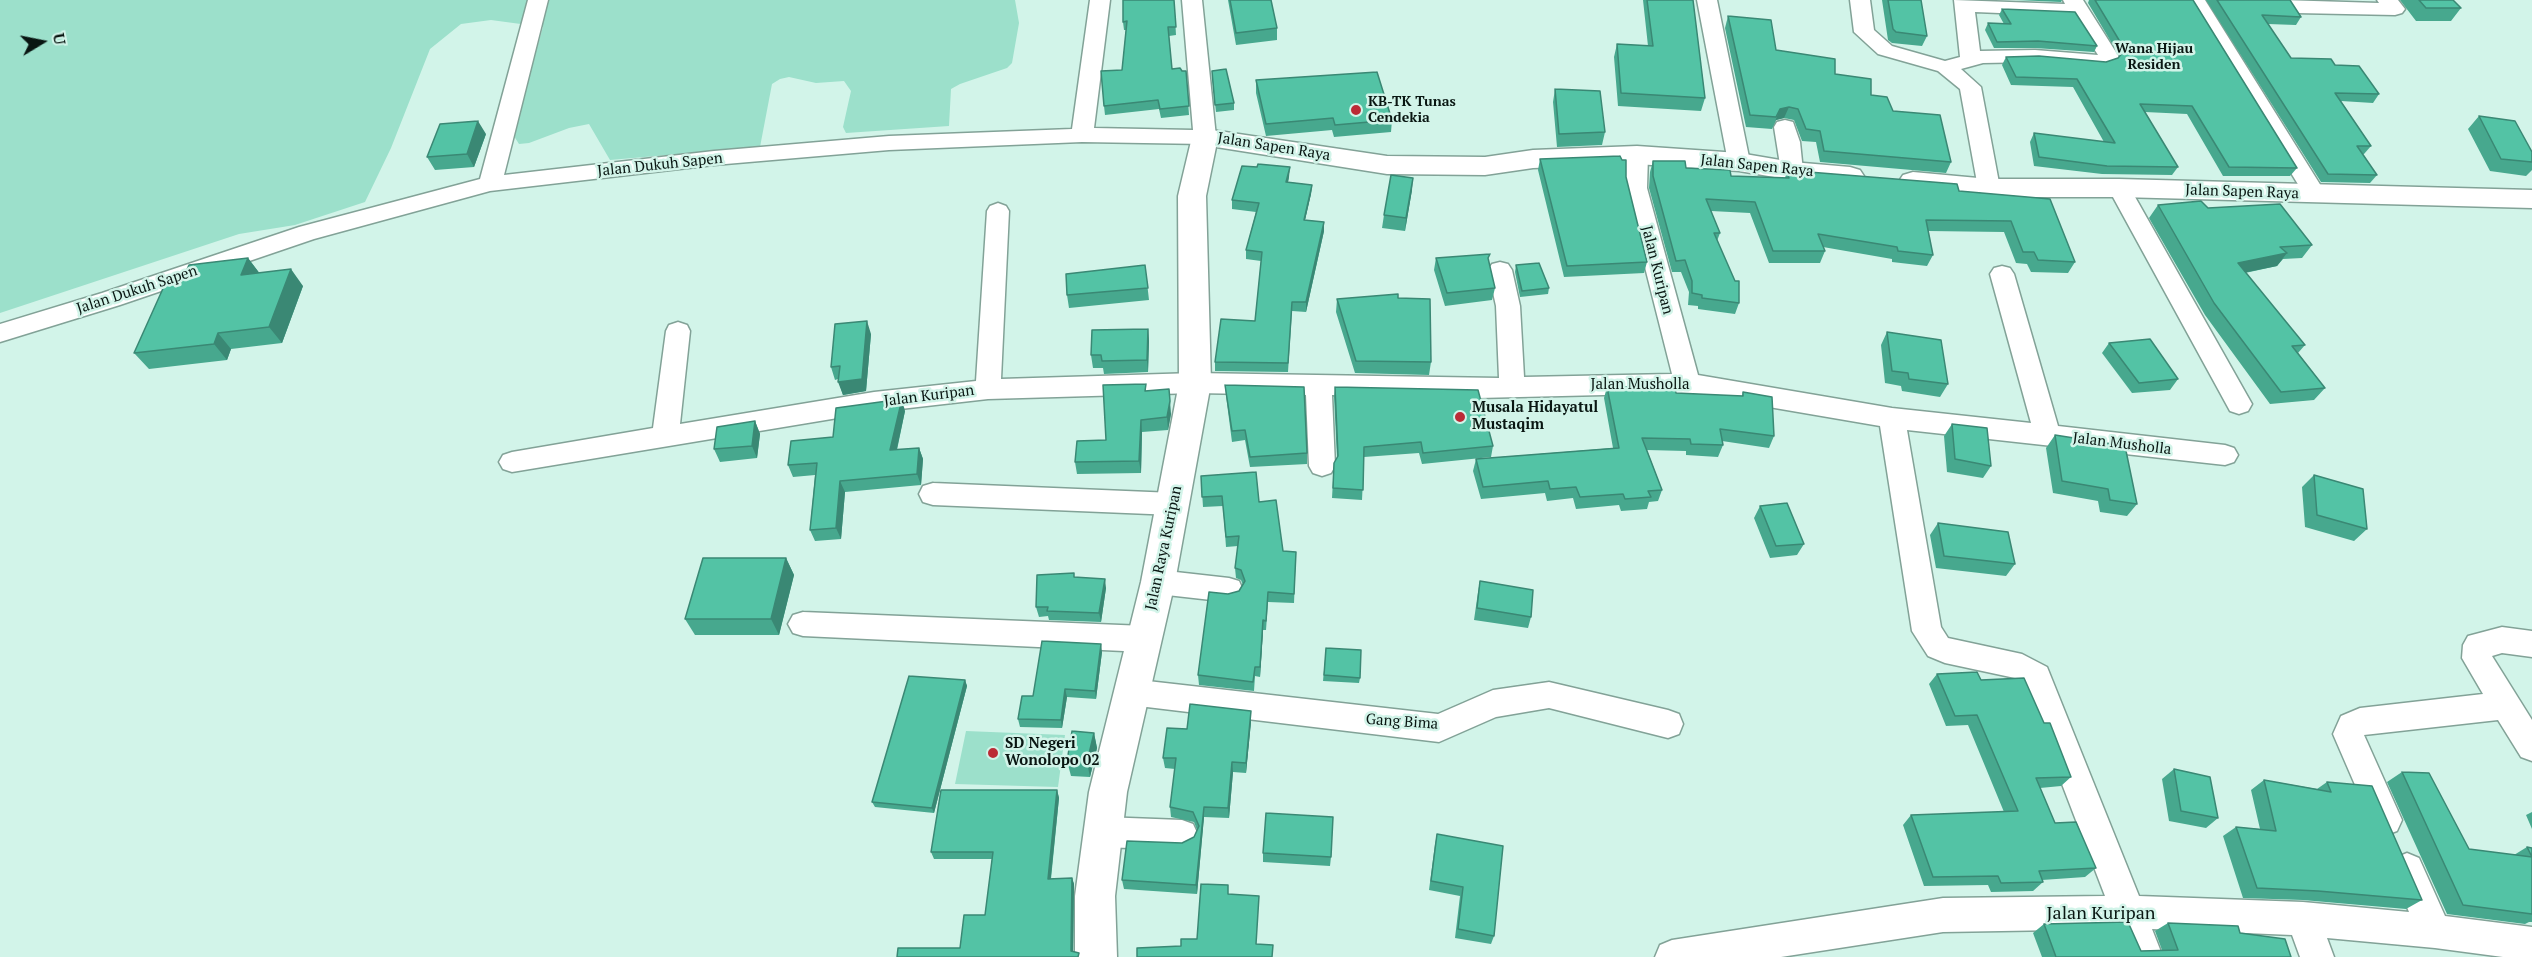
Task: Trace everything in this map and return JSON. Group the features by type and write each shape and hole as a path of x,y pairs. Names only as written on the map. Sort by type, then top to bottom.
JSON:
{"street":[{"path":"490,184 538,0"},
{"path":"1082,135 1100,0"},
{"path":"1192,0 1205,137"},
{"path":"1707,0 1739,162"},
{"path":"1860,0 1864,32 1885,50 1945,67 1970,87 1989,188"},
{"path":"2195,0 2315,194"},
{"path":"2291,0 2296,7 2395,9 2387,0"},
{"path":"1945,67 1971,60 1982,57 2036,56 2106,60 2109,57 2076,5 1965,3 1971,60"},
{"path":"1785,128 1790,142 1792,171"},
{"name":"Jalan Dukuh Sapen","path":"0,333 111,299 307,232 490,184 714,158 889,142 1082,135 1205,137"},
{"name":"Jalan Sapen Raya","path":"1205,137 1387,165 1485,166 1533,159 1637,155 1739,162 1792,171 1989,188 2119,188 2532,199"},
{"name":"Jalan Raya Kuripan","path":"1096,957 1095,896 1108,792 1158,582 1196,383 1192,196 1205,137"},
{"name":"Jalan Kuripan","path":"1637,155 1636,188 1687,383"},
{"path":"2119,188 2239,404"},
{"path":"987,389 998,211"},
{"path":"1500,270 1508,306 1512,387"},
{"path":"2002,274 2047,435"},
{"path":"665,437 678,331"},
{"name":"Jalan Kuripan","path":"512,462 874,402 987,389 1196,383"},
{"name":"Jalan Musholla","path":"1196,383 1512,387 1687,383 1892,418 2225,455"},
{"path":"1319,386 1322,466"},
{"path":"1892,418 1927,631 1938,647 1945,651 2022,667 2036,676 2042,686 2146,957"},
{"path":"933,494 1174,504"},
{"path":"1158,582 1229,590"},
{"path":"803,624 1145,639"},
{"path":"2532,644 2502,640 2478,645 2477,658 2532,747"},
{"name":"Gang Bima","path":"1130,692 1439,728 1493,704 1549,695 1668,724"},
{"path":"2435,932 2348,734 2352,726 2360,722 2507,705"},
{"path":"1103,832 1182,835"},
{"name":"Jalan Kuripan","path":"1672,957 1943,915 2128,912 2303,920 2435,932 2532,944"},
{"path":"2303,920 2317,957"}],"green space":[{"path":"0,0 1015,0 1019,23 1012,63 1007,68 951,89 949,126 846,133 843,127 851,91 844,81 816,83 789,77 772,84 760,147 610,160 589,124 569,128 529,143 519,144 512,133 543,27 491,20 461,24 430,49 391,148 365,202 295,225 239,234 0,313"},
{"path":"966,731 1065,735 1058,787 955,784"}],"building":[{"path":"1123,0 1174,0 1176,27 1168,27 1172,69 1180,68 1186,71 1189,106 1160,109 1158,100 1104,106 1101,71 1122,70 1127,21 1123,22"},
{"path":"1230,0 1271,0 1277,28 1236,33"},
{"path":"1647,0 1693,0 1705,98 1621,93 1617,44 1653,46"},
{"path":"1888,0 1921,0 1927,36 1896,32 1893,29"},
{"path":"2095,0 2193,0 2297,168 2229,167 2192,106 2140,104 2178,167 2107,166 2039,157 2034,133 2115,143 2077,79 2016,77 2006,57 2039,56 2106,62 2118,58 2125,50"},
{"path":"2217,0 2290,0 2301,17 2262,15 2291,58 2331,59 2335,65 2359,66 2379,94 2335,93 2371,146 2357,146 2377,175 2328,174"},
{"path":"2419,0 2453,0 2461,8 2426,8"},
{"path":"2002,9 2075,12 2097,46 2038,41 1997,42 1988,23 2011,24"},
{"path":"1728,16 1771,20 1776,50 1835,59 1835,74 1871,79 1871,95 1887,97 1893,111 1940,115 1951,162 1824,151 1820,131 1806,129 1798,109 1789,107 1780,109 1776,117 1750,115"},
{"path":"1226,69 1234,103 1215,105 1212,71"},
{"path":"1377,72 1392,120 1335,125 1333,118 1266,124 1256,80"},
{"path":"1555,89 1600,91 1605,132 1559,134"},
{"path":"2479,116 2515,121 2532,152 2532,162 2501,159"},
{"path":"478,121 467,154 427,157 440,124"},
{"path":"1620,156 1622,160 1626,160 1626,177 1647,262 1567,266 1540,159"},
{"path":"1653,161 1685,161 1686,168 1730,170 1731,176 1789,178 1787,171 1809,172 1957,184 1959,191 2050,199 2075,262 2038,260 2034,252 2023,252 2011,221 1926,220 1933,255 1898,251 1897,247 1818,234 1825,251 1773,251 1755,202 1706,199 1720,233 1714,233 1735,281 1739,281 1739,303 1702,298 1702,295 1692,293 1692,281 1685,260 1676,261 1653,176"},
{"path":"1258,164 1290,167 1286,182 1312,185 1304,220 1324,222 1306,302 1292,302 1288,363 1215,362 1221,319 1255,321 1262,252 1246,250 1259,203 1232,200 1242,166 1257,167"},
{"path":"1391,175 1413,178 1406,218 1384,215"},
{"path":"2201,201 2208,208 2280,204 2312,245 2280,247 2287,253 2238,263 2305,345 2292,346 2325,388 2281,392 2214,303 2158,205"},
{"path":"1490,254 1488,258 1495,288 1447,293 1436,258"},
{"path":"248,258 241,275 291,269 269,327 218,333 214,344 134,353 165,284 181,282 189,265"},
{"path":"1539,263 1549,288 1522,291 1516,265"},
{"path":"1145,265 1148,288 1067,295 1066,274"},
{"path":"1398,294 1398,298 1430,299 1431,362 1356,361 1337,299"},
{"path":"867,321 862,379 838,382 840,366 831,367 835,324"},
{"path":"1148,329 1147,360 1102,361 1101,355 1091,355 1092,330"},
{"path":"1887,332 1941,340 1948,384 1909,379 1908,373 1892,371"},
{"path":"2150,339 2178,379 2139,383 2109,343"},
{"path":"1146,384 1145,391 1169,389 1170,401 1167,417 1141,420 1139,461 1075,462 1077,441 1106,440 1103,385"},
{"path":"1225,385 1304,387 1307,453 1250,457 1245,430 1232,431"},
{"path":"1335,387 1478,390 1493,446 1423,453 1421,442 1364,447 1363,490 1333,488 1334,463 1338,456"},
{"path":"1607,387 1675,387 1676,393 1743,396 1743,392 1772,397 1774,436 1720,429 1723,445 1691,444 1690,439 1642,438 1662,490 1648,491 1651,497 1625,499 1623,494 1580,497 1576,487 1550,489 1548,481 1483,487 1476,459 1619,448"},
{"path":"902,399 890,450 919,448 917,474 840,481 836,528 810,530 817,463 788,465 791,441 833,437 836,408"},
{"path":"755,421 752,446 714,449 717,427"},
{"path":"1952,424 1987,428 1991,466 1955,459"},
{"path":"2055,435 2125,446 2137,504 2110,500 2108,489 2062,481"},
{"path":"1256,472 1259,502 1276,500 1283,551 1296,552 1294,594 1268,592 1266,621 1263,620 1260,667 1255,667 1253,682 1198,675 1209,592 1228,594 1239,591 1245,581 1241,570 1235,568 1239,536 1226,537 1222,496 1202,497 1201,476"},
{"path":"2314,475 2363,489 2367,529 2317,515"},
{"path":"1787,503 1804,544 1776,546 1760,506"},
{"path":"1938,523 2008,532 2015,564 1944,556"},
{"path":"703,558 786,558 771,619 685,619"},
{"path":"1074,573 1074,577 1105,579 1099,613 1047,611 1048,607 1036,607 1037,575"},
{"path":"1480,581 1533,590 1531,617 1477,608"},
{"path":"1042,641 1101,644 1095,691 1065,689 1061,720 1018,719 1022,696 1033,696"},
{"path":"1326,648 1361,650 1360,678 1324,675"},
{"path":"1977,672 1981,680 2024,678 2044,723 2050,723 2071,777 2036,778 2055,823 2076,822 2096,868 2039,871 2043,882 2001,883 1998,876 1933,877 1911,815 2018,811 1977,715 1955,716 1937,674"},
{"path":"909,676 965,680 932,808 872,802"},
{"path":"1190,704 1251,711 1246,763 1232,762 1228,808 1204,807 1196,885 1122,880 1127,841 1182,843 1194,837 1199,826 1193,812 1170,807 1176,758 1163,758 1167,728 1187,729"},
{"path":"1072,731 1094,733 1087,762 1067,761"},
{"path":"2174,769 2210,777 2218,818 2181,811"},
{"path":"2402,772 2429,773 2469,849 2532,857 2532,914 2463,905"},
{"path":"2264,780 2331,792 2327,782 2372,786 2422,900 2257,888 2236,827 2276,831"},
{"path":"941,790 1057,790 1048,879 1072,878 1071,951 1079,953 1078,957 897,957 898,948 960,948 964,915 985,915 993,852 931,852"},
{"path":"1266,813 1333,817 1331,857 1263,853"},
{"path":"1437,834 1503,846 1494,936 1458,929 1463,887 1431,881"},
{"path":"1201,884 1228,885 1228,894 1259,896 1256,944 1273,945 1272,957 1137,957 1137,948 1181,946 1181,939 1197,939"},
{"path":"2128,922 2141,951 2178,950 2168,923 2238,926 2240,933 2285,939 2291,957 2056,957 2044,924"}],"place":[{"name":"KB-TK Tunas Cendekia","path":"1356,110"},
{"name":"Musala Hidayatul Mustaqim","path":"1460,417"},
{"name":"SD Negeri Wonolopo 02","path":"993,753"}],"district":[{"name":"Wana Hijau Residen","path":"2154,58"}]}
